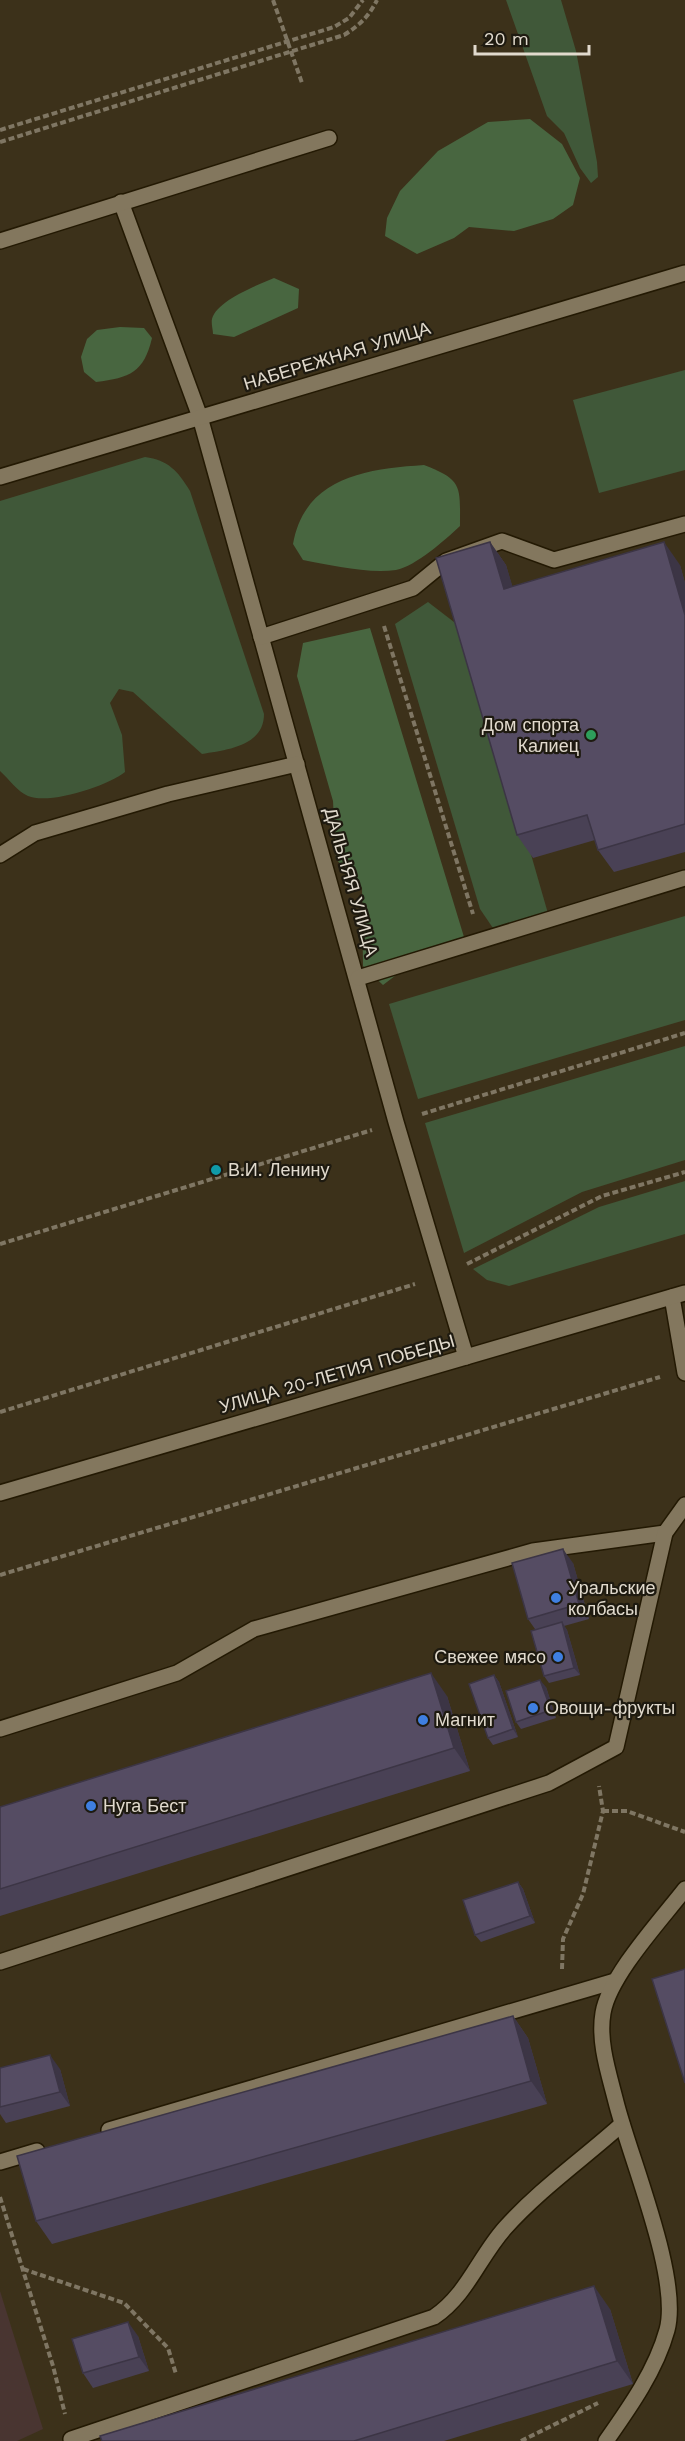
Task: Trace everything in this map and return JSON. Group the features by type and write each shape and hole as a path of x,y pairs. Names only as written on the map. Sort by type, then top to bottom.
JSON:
{"street":[{"path":"0,241 329,138"},
{"name":"ДАЛЬНЯЯ УЛИЦА","path":"122,202 200,417 358,978 396,1122 466,1357"},
{"name":"НАБЕРЕЖНАЯ УЛИЦА","path":"0,477 685,273"},
{"path":"261,637 413,588 446,561 502,541 554,560 685,524"},
{"path":"0,855 35,833 168,794 297,764"},
{"path":"358,978 685,878"},
{"path":"679,1295 685,1372"},
{"name":"УЛИЦА 20-ЛЕТИЯ ПОБЕДЫ","path":"0,1493 679,1295"},
{"path":"0,1962 549,1783 616,1747 665,1533 685,1505"},
{"path":"0,1729 177,1673 254,1629 533,1551 665,1533"},
{"path":"606,2441 640,2389 659,2354 668,2328 670,2297 664,2263 621,2124 604,2050 603,2012 615,1981 685,1889"},
{"path":"91,2136 615,1981"},
{"path":"70,2439 434,2317 451,2306 504,2230 526,2207 621,2124"},
{"path":"0,2162 57,2146"}],"path":[{"path":"273,0 302,83"},
{"path":"0,130 334,27 349,18 363,0"},
{"path":"0,142 291,52 351,30 370,14 377,0"},
{"path":"376,600 482,940"},
{"path":"0,1244 685,1033"},
{"path":"0,1412 442,1276 602,1196 685,1172"},
{"path":"0,1575 685,1372"},
{"path":"566,1996 562,1976 563,1939 583,1894 603,1812 595,1758"},
{"path":"603,1812 627,1811 685,1832"},
{"path":"0,2197 53,2366 70,2439"},
{"path":"23,2268 124,2303 168,2348 185,2400"},
{"path":"521,2441 607,2399 640,2389"}],"shaded area":[{"path":"0,2291 43,2429 17,2441 0,2441"}],"green space":[{"path":"506,0 561,0 576,51 597,162 598,177 591,183 580,168 564,133 547,116"},
{"path":"530,119 562,144 580,178 573,205 553,219 514,231 469,227 454,238 417,254 385,236 387,218 400,191 438,151 488,122"},
{"path":"274,278 299,289 298,308 234,337 213,334 212,319 215,312 239,294"},
{"path":"120,327 144,328 152,338 145,359 140,366 127,375 96,382 84,372 81,357 87,339 97,330"},
{"path":"685,370 685,470 599,493 573,400"},
{"path":"145,457 160,461 172,468 190,491 264,714 262,725 251,740 233,748 202,754 133,692 119,689 110,703 122,735 125,772 105,783 78,793 50,798 28,796 0,771 0,501"},
{"path":"424,465 453,480 457,486 460,502 460,526 430,552 404,568 385,571 349,568 303,560 293,544 300,522 310,504 324,491 360,474"},
{"path":"428,602 467,632 549,917 497,934 480,909 395,624"},
{"path":"370,628 464,937 416,960 383,985 363,966 362,888 336,859 333,801 297,676 303,643"},
{"path":"685,916 685,1020 418,1099 389,1004"},
{"path":"685,1046 685,1160 582,1192 464,1253 425,1123"},
{"path":"685,1181 685,1234 509,1286 487,1280 473,1269 599,1207"}],"building":[{"name":"Дом спорта Калиец","path":"490,542 504,589 664,542 685,615 685,824 598,850 587,815 517,835 436,558"},
{"name":"Уральские колбасы","path":"563,1549 579,1604 528,1619 512,1563"},
{"name":"Свежее мясо","path":"562,1622 574,1668 544,1676 531,1631"},
{"path":"431,1673 454,1748 0,1889 0,1807"},
{"path":"494,1675 513,1729 488,1738 469,1684"},
{"name":"Овощи-фрукты","path":"540,1680 551,1710 516,1722 506,1691"},
{"path":"518,1882 530,1916 475,1935 463,1900"},
{"path":"685,1969 685,2083 652,1979"},
{"path":"513,2016 531,2081 36,2221 17,2156"},
{"path":"50,2055 60,2092 0,2107 0,2068"},
{"path":"594,2286 617,2361 354,2441 102,2441 100,2436"},
{"path":"128,2322 139,2357 83,2373 72,2339"}],"place":[{"name":"Дом спорта Калиец","path":"591,735"},
{"name":"В.И. Ленину","path":"216,1170"},
{"name":"Уральские колбасы","path":"556,1598"},
{"name":"Свежее мясо","path":"558,1657"},
{"name":"Овощи-фрукты","path":"533,1708"},
{"name":"Магнит","path":"423,1720"},
{"name":"Нуга Бест","path":"91,1806"}]}
